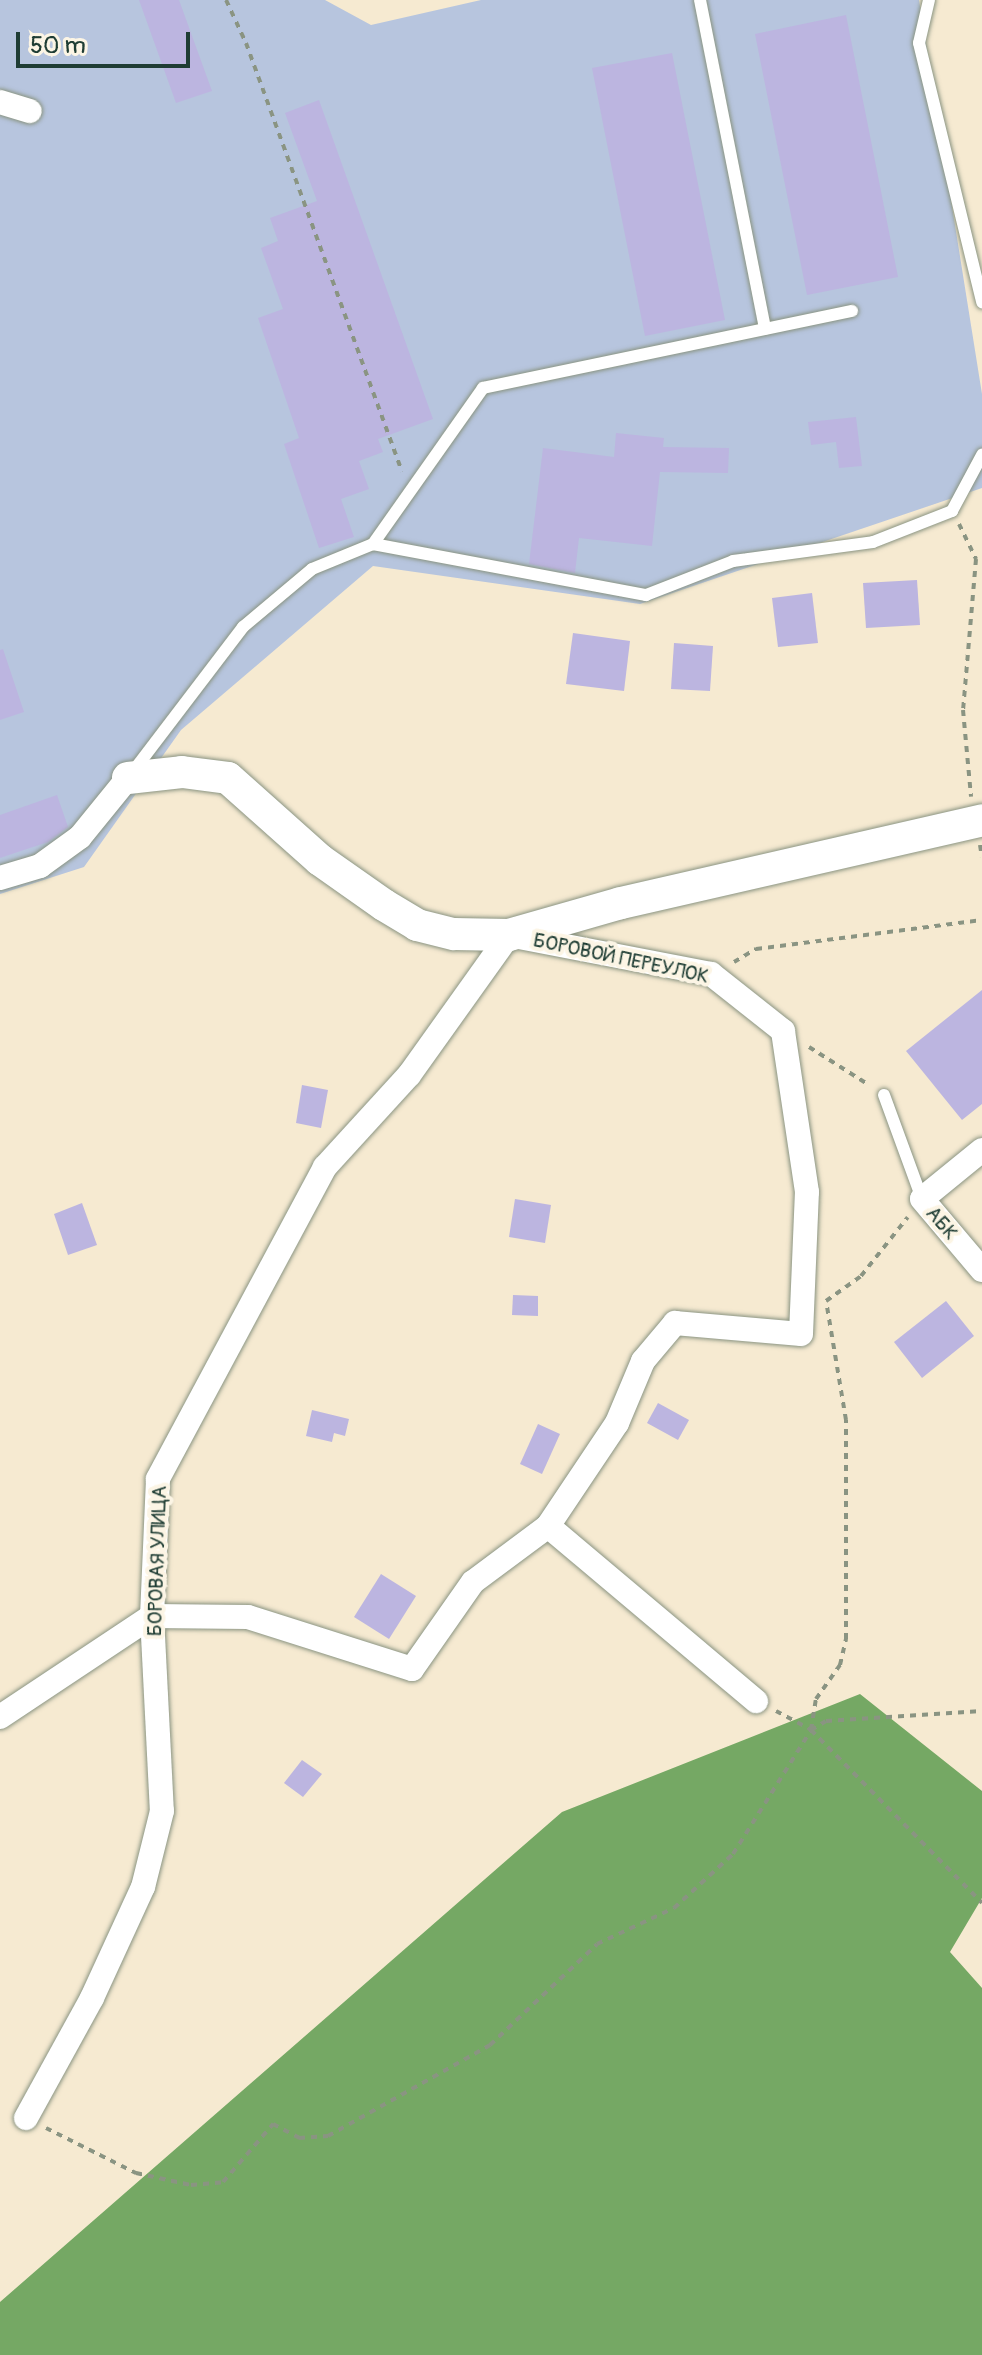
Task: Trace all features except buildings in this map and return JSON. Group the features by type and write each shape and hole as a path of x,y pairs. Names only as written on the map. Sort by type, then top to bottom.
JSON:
{"street":[{"path":"0,102 30,111"},
{"path":"0,878 40,866 80,837 128,778 182,772 228,778 320,860 417,925 454,934 509,935 621,903 979,821"},
{"name":"БОРОВОЙ ПЕРЕУЛОК","path":"509,935 711,974 783,1031"},
{"name":"БОРОВАЯ УЛИЦА","path":"26,2118 92,1998 143,1887 162,1811 152,1616 158,1479 325,1167 409,1075 509,935"},
{"path":"0,1717 152,1616 248,1617 412,1669 473,1582 548,1526 617,1423 643,1361 675,1323 801,1334 807,1192 783,1031"},
{"name":"АБК","path":"982,1150 922,1199 982,1270"},
{"path":"548,1526 756,1701"}],"lane":[{"path":"700,0 765,329"},
{"path":"929,0 919,43 982,302"},
{"path":"128,778 243,627 312,569 373,544 483,388 852,311"},
{"path":"373,544 646,595 733,561 873,542 952,511 982,455"},
{"path":"884,1095 922,1199"}],"path":[{"path":"226,0 246,43 410,492"},
{"path":"952,511 976,559 963,710 979,821"},
{"path":"711,974 756,949 982,920"},
{"path":"783,1031 884,1095"},
{"path":"802,1309 826,1301 861,1276 922,1199"},
{"path":"26,2118 136,2173 191,2185 223,2182 273,2124 299,2138 328,2136 490,2045 597,1944 654,1920 702,1886 733,1854 811,1730 816,1699 840,1665 848,1618 846,1420 826,1301"},
{"path":"756,1701 811,1730 982,1903"},
{"path":"811,1730 826,1721 982,1711"}],"shaded area":[{"path":"0,0 325,0 371,25 481,0 919,0 982,394 982,488 640,604 373,566 181,730 84,867 0,894"}],"green space":[{"path":"860,1694 982,1791 982,1898 950,1952 982,1988 982,2355 0,2355 0,2302 562,1812"}]}
